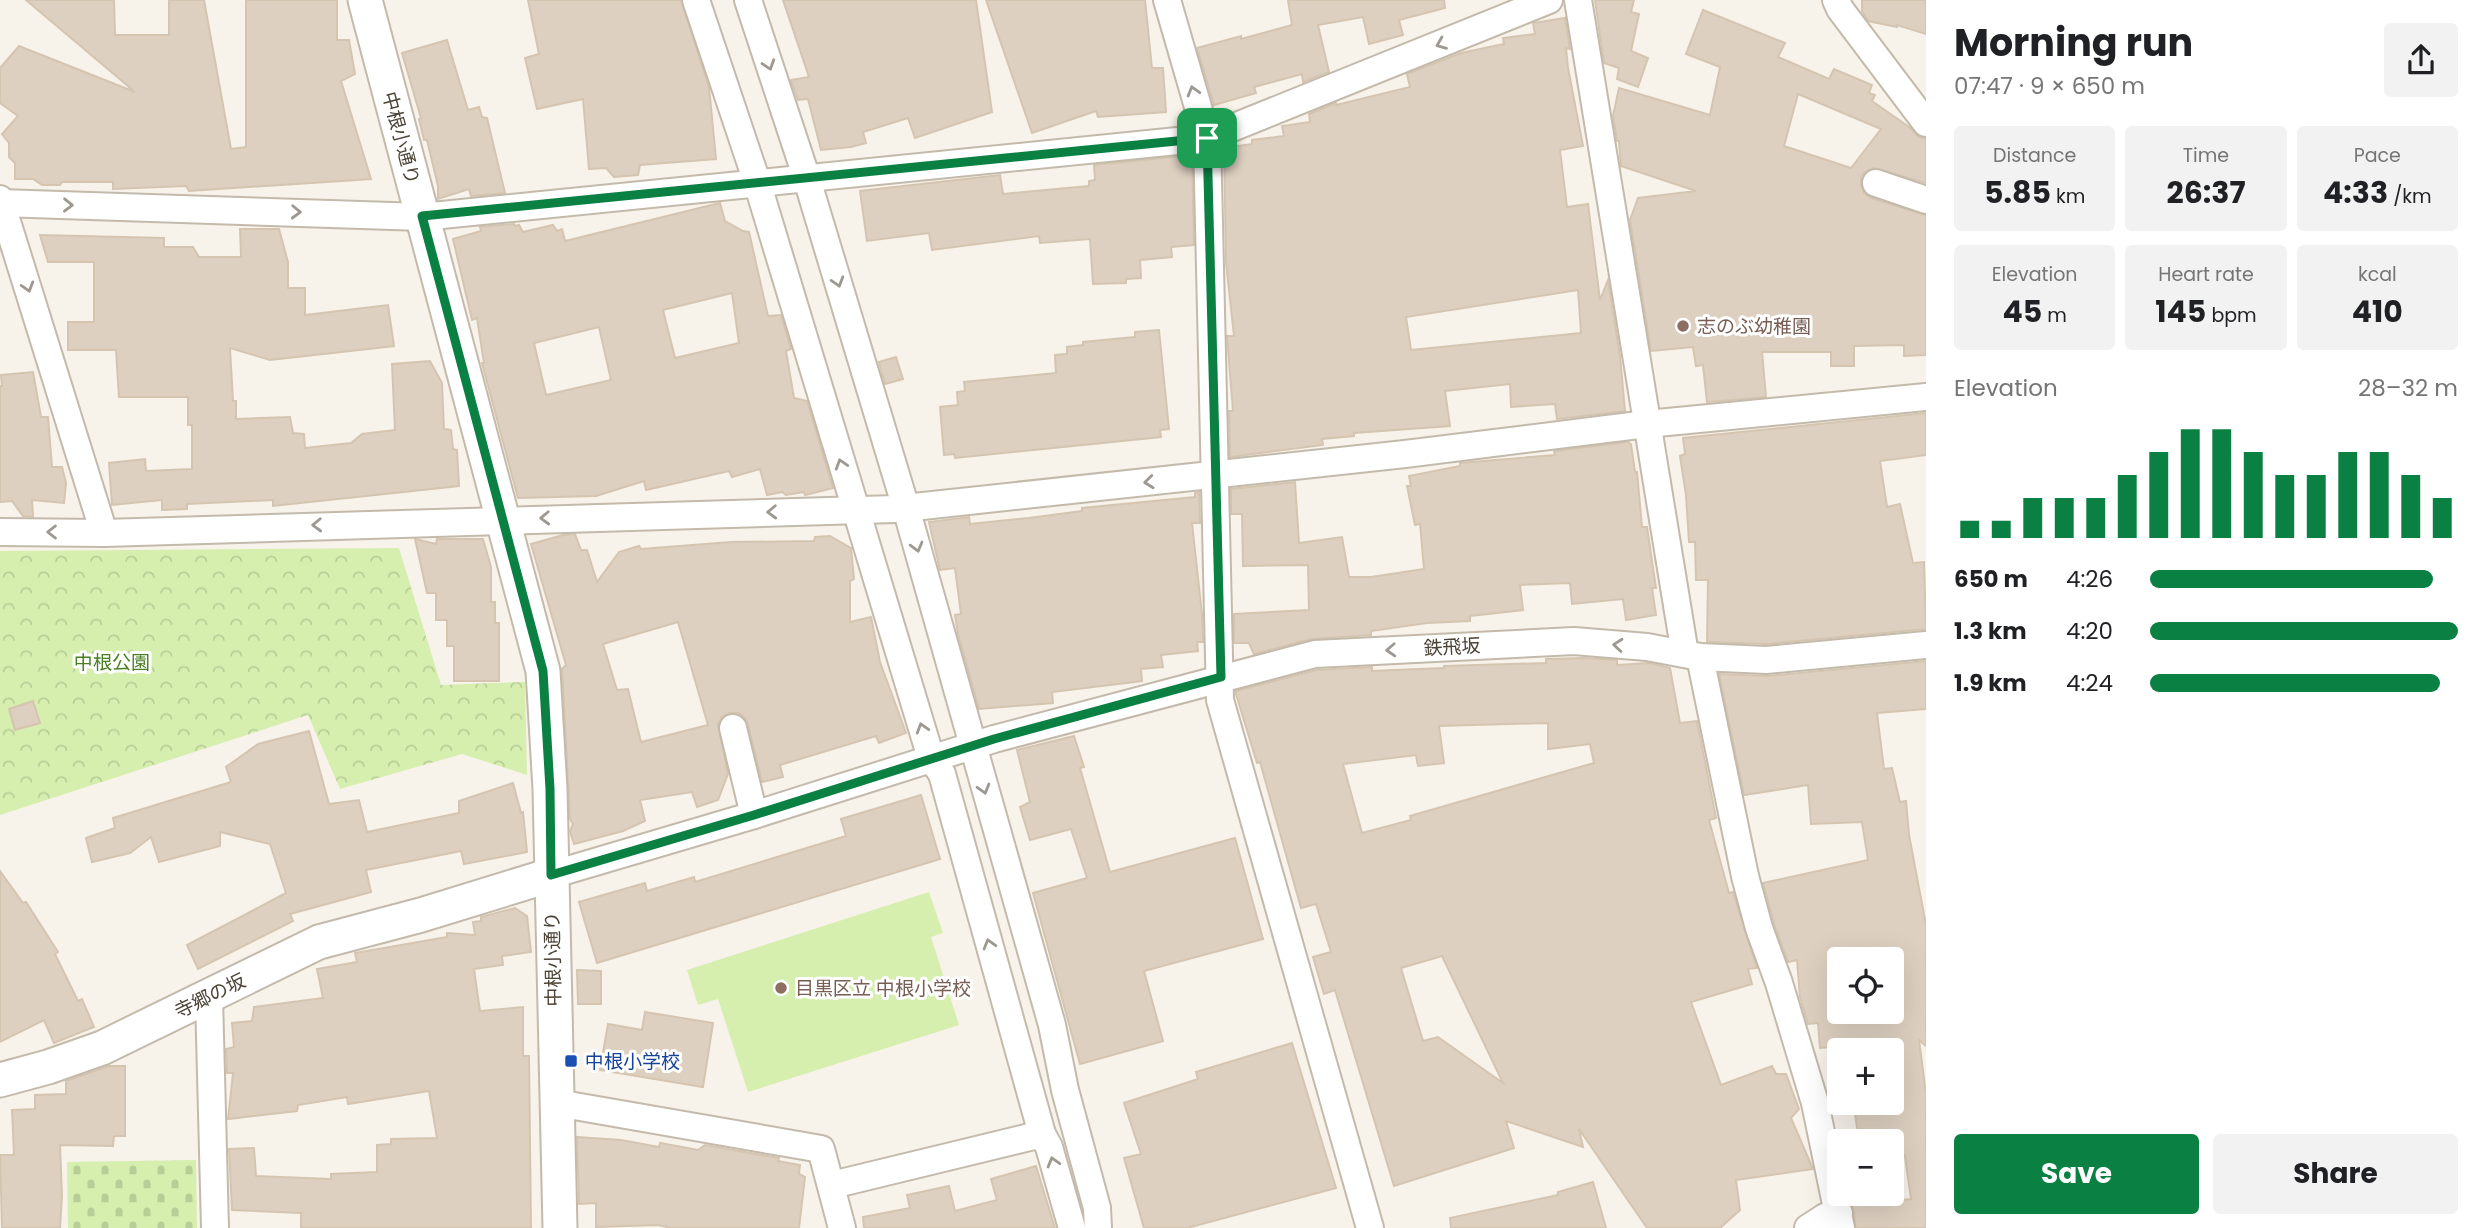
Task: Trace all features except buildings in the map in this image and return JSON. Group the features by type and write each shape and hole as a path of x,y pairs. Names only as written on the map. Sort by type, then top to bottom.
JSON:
{"street":[{"name":"中根小通り","path":"365,0 543,671 550,789 560,1228"},
{"path":"696,0 761,181 860,510 953,752 1052,1024 1065,1090 1097,1208 1098,1228"},
{"path":"748,0 901,508 953,752 942,774 1042,1133 1049,1147 1072,1228"},
{"path":"1167,0 1207,138 1220,700 1370,1228"},
{"path":"104,533 0,202 422,216 1207,138 1488,12 1549,0"},
{"path":"1578,0 1647,424 1692,655 1759,928 1779,983 1815,1103 1840,1220 1825,1217 1808,1228"},
{"path":"1836,0 1926,123"},
{"path":"1876,183 1926,200"},
{"path":"0,532 104,533 901,508 1216,475 1647,424 1926,397"},
{"name":"鉄飛坂","path":"551,875 953,752 1221,677 1315,654 1574,641 1647,647 1692,655 1766,660 1926,645"},
{"path":"733,728 754,815"},
{"name":"寺郷の坂","path":"0,1080 103,1048 319,942 421,915 551,875"},
{"path":"209,997 215,1228"},
{"path":"557,1103 821,1149 842,1228"},
{"path":"832,1185 1042,1133"}],"green space":[{"name":"中根公園","path":"399,548 441,685 525,682 527,775 462,754 340,789 308,715 0,815 0,551"},
{"path":"929,892 943,933 931,937 959,1025 748,1092 718,999 698,1005 687,970"},
{"path":"196,1160 197,1228 68,1228 67,1162"}],"place":[{"name":"志のぶ幼稚園","path":"1683,326"},
{"name":"目黒区立 中根小学校","path":"781,988"},
{"name":"中根小学校","path":"571,1061"}],"route":[{"path":"1207,138 1221,677 994,739 754,815 551,875 550,789 543,671 422,216 1207,138"}]}
